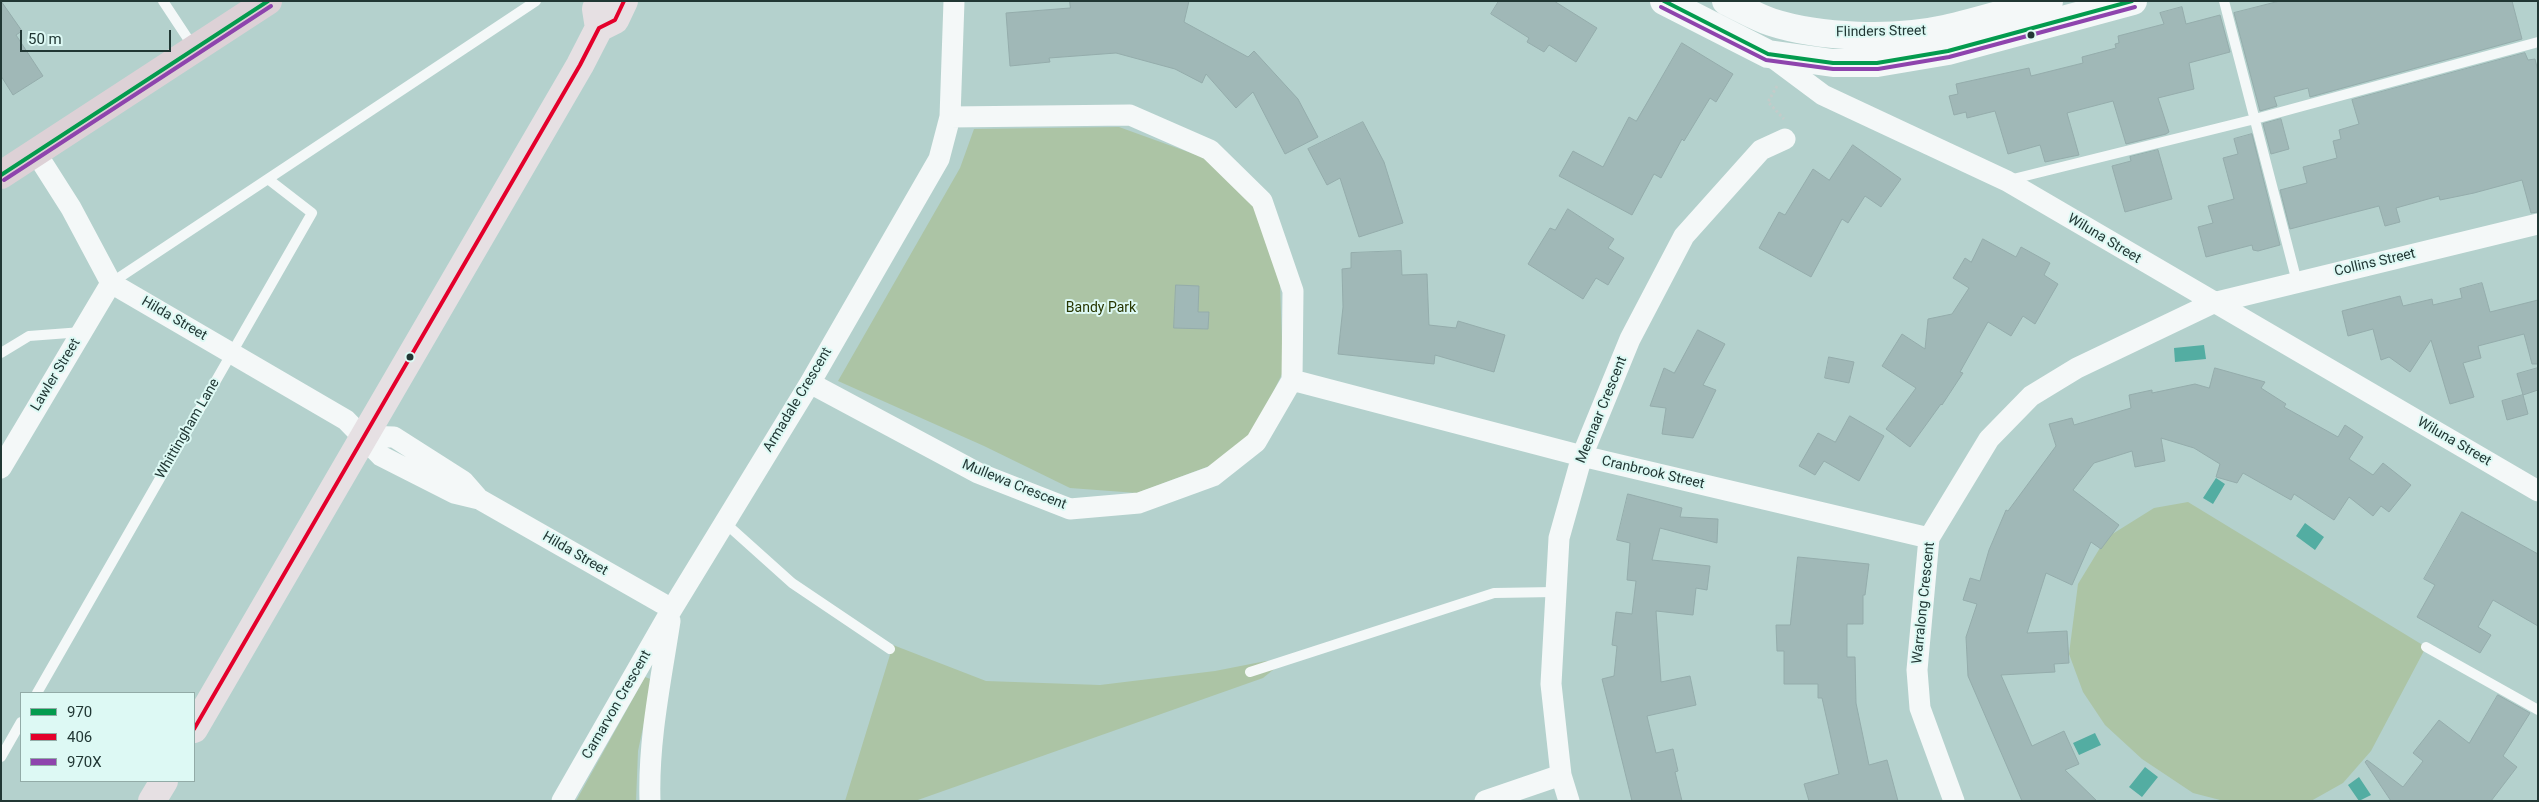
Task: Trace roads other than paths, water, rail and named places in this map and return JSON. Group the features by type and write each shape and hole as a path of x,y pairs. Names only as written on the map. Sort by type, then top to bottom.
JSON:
{"highway":[{"path":"1,175 268,1"}],"main road":[{"path":"195,726 362,436 575,73 599,14 614,20 624,1"},
{"name":"Wiluna Street","path":"1664,1 1768,54"},
{"name":"Flinders Street","path":"1726,1 1770,22 1819,33 1910,34 1945,29 2049,1"},
{"name":"Flinders Street","path":"1768,54 1833,63 1877,63 1948,51 2133,1"},
{"path":"152,801 163,782"}],"street":[{"name":"Armadale Crescent","path":"650,801 649,779 654,732 672,609 724,521 810,384 939,159 950,117 954,1"},
{"name":"Wiluna Street","path":"1768,54 1823,95 2007,181 2538,491"},
{"name":"Mullewa Crescent","path":"810,384 978,473 1070,509 1139,503 1214,476 1256,442 1292,380 1293,291 1262,202 1210,150 1130,115 950,117"},
{"name":"Meenaar Crescent","path":"1569,801 1561,775 1551,684 1559,538 1582,456 1630,339 1684,236 1761,150 1784,139"},
{"path":"36,153 71,208 111,283"},
{"name":"Collins Street","path":"2213,303 2538,224"},
{"name":"Hilda Street","path":"111,283 346,420 362,436 394,438 462,481 479,499 672,609"},
{"name":"Lawler Street","path":"1,468 111,283"},
{"name":"Warralong Crescent","path":"1954,801 1920,708 1918,670 1929,538 1989,439 2031,396 2077,368 2213,303"},
{"name":"Cranbrook Street","path":"1292,380 1582,456 1929,538"},
{"name":"Carnarvon Crescent","path":"562,801 672,609"},
{"path":"1485,801 1561,775"}],"lane":[{"path":"163,1 195,49"},
{"path":"111,283 536,1"},
{"path":"2224,1 2296,282"},
{"path":"2007,181 2255,119 2538,42"},
{"name":"Whittingham Lane","path":"38,692 312,213 268,179"},
{"path":"1,353 29,336 82,332"},
{"path":"724,521 792,583 890,649"},
{"path":"1250,672 1494,593 1555,592"},
{"path":"2426,647 2538,710"},
{"path":"1,757 20,724"}],"park label":[{"name":"Bandy Park","path":"1101,308"}]}
